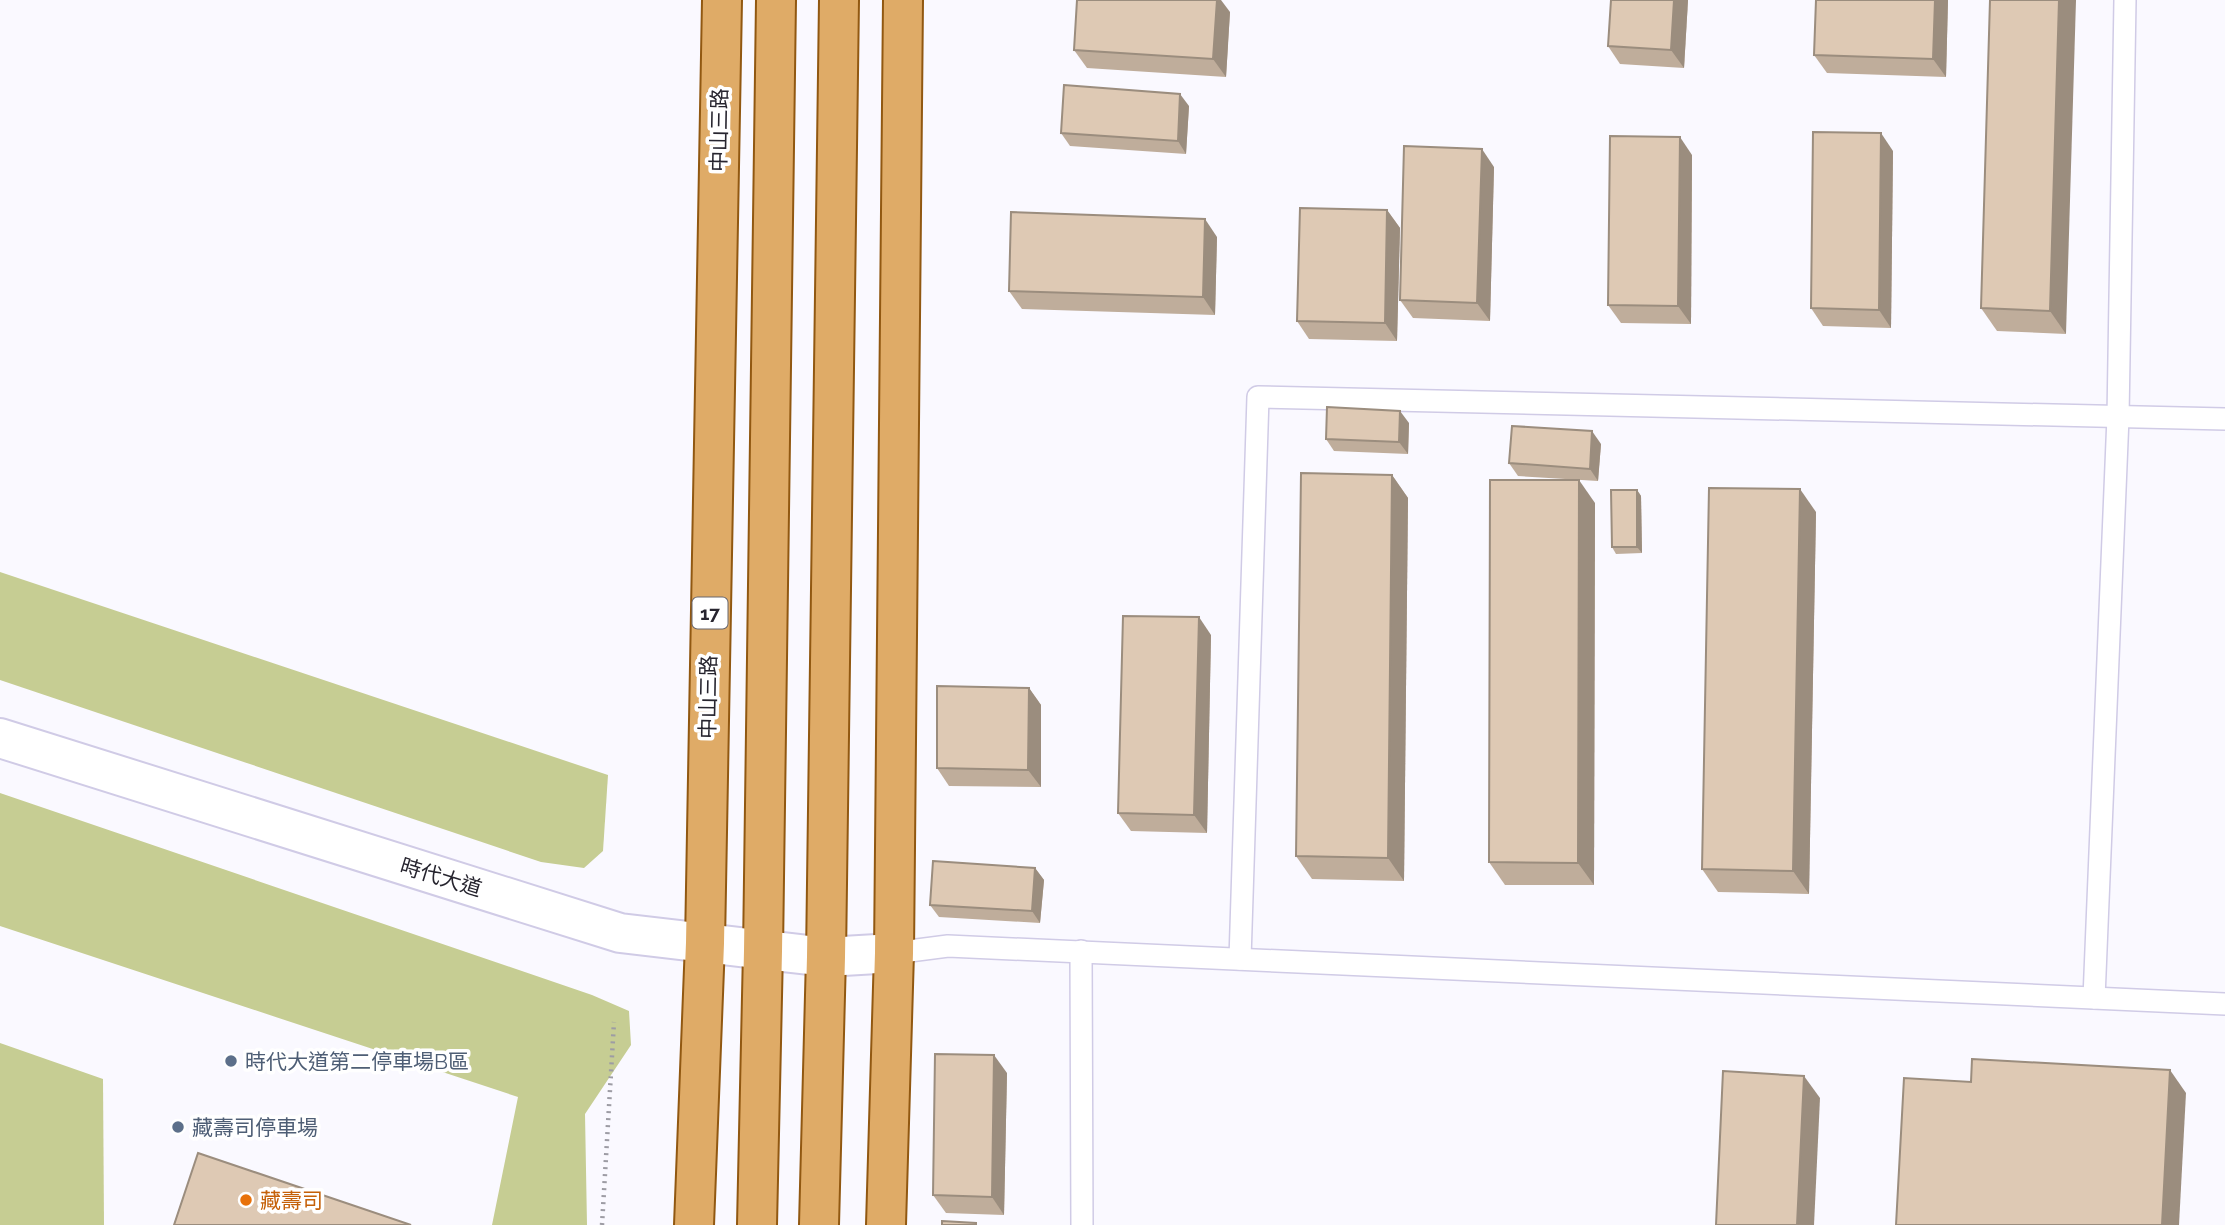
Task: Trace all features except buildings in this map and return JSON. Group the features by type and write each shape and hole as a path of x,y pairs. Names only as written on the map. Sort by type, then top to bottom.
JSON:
{"main road":[{"name":"中山三路","path":"694,1225 705,943 722,0"},
{"path":"757,1225 764,951 776,0"},
{"path":"819,1225 826,957 839,0"},
{"path":"886,1225 894,953 903,0"}],"street":[{"name":"時代大道","path":"0,738 620,933 826,957 894,953"}],"lane":[{"path":"2094,998 2118,417 2125,0"},
{"path":"1240,959 1258,397 2225,419"},
{"path":"894,953 948,946 1081,951 2225,1004"},
{"path":"1081,951 1082,1225"}],"path":[{"path":"602,1225 614,1022"}],"green space":[{"path":"0,572 608,775 603,851 584,868 541,862 0,680"},
{"path":"0,793 592,995 629,1011 631,1045 585,1114 587,1225 492,1225 518,1097 0,926"},
{"path":"0,1043 103,1079 104,1225 0,1225"}],"place":[{"name":"時代大道第二停車場B區","path":"231,1061"},
{"name":"藏壽司停車場","path":"178,1127"},
{"name":"藏壽司","path":"246,1200"}]}
